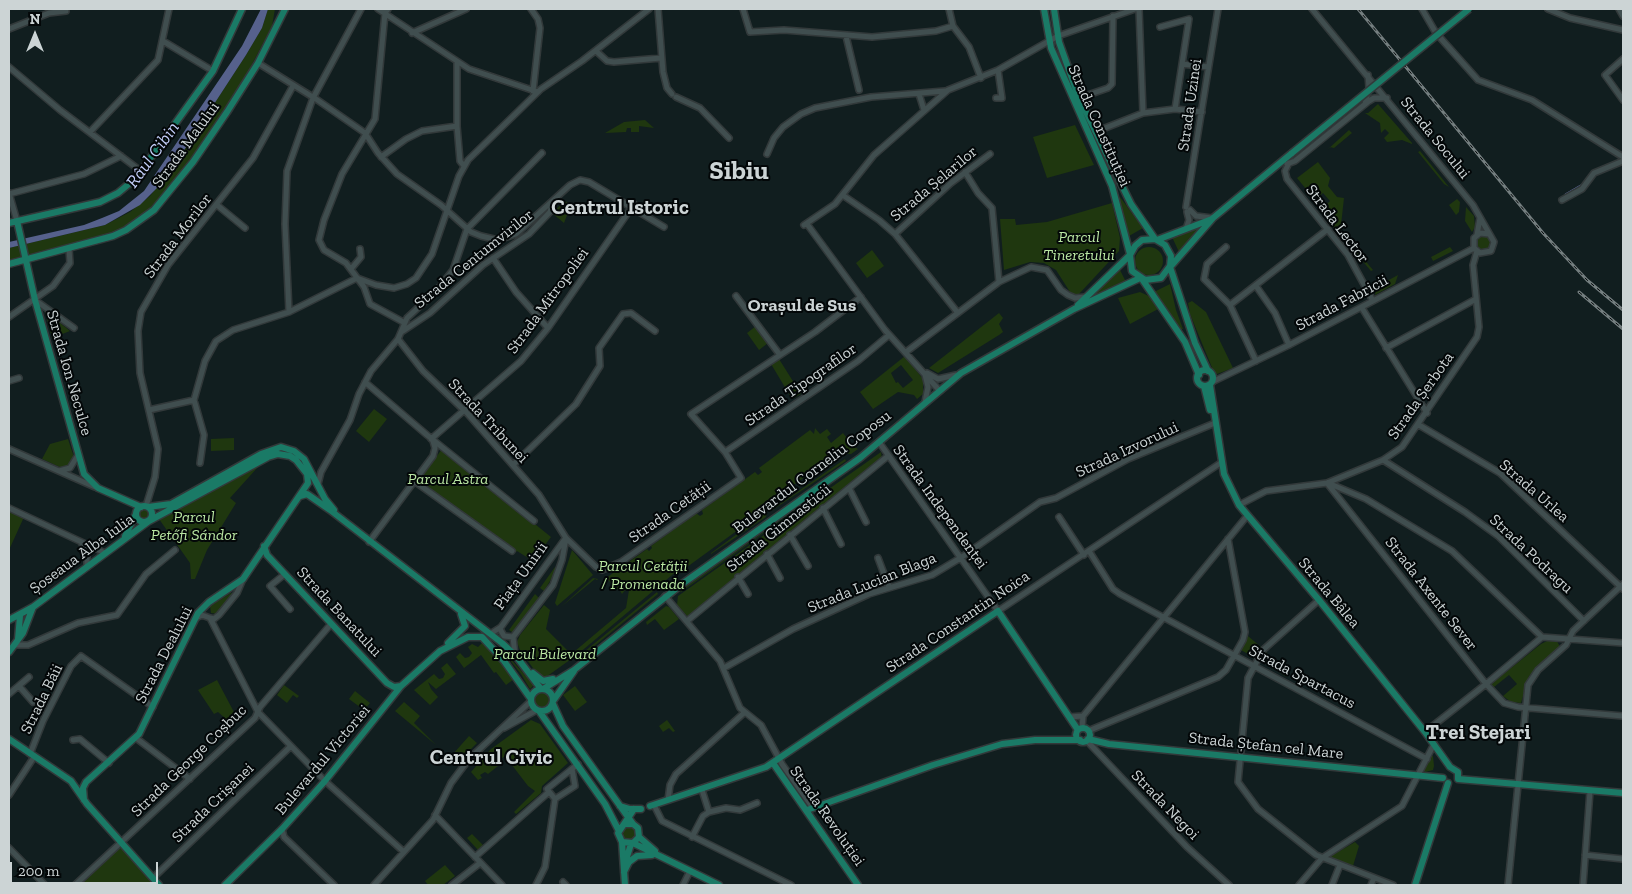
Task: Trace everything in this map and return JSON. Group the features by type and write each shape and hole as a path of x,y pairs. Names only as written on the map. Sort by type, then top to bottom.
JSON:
{"main road":[{"path":"9,223 18,224 100,202 118,193 142,172 213,71 242,9"},
{"name":"Strada Malului","path":"9,264 24,256 69,249 114,236 126,230 154,210 193,162 258,63 285,9"},
{"name":"Strada Constituției","path":"1044,9 1048,41 1112,186 1130,254"},
{"name":"Strada Constituției","path":"1054,9 1058,36 1079,98 1131,204 1156,240"},
{"name":"Bulevardul Corneliu Coposu","path":"542,689 574,670 665,596 879,442 961,373 1074,309 1141,279 1158,279 1213,218 1469,9"},
{"path":"1072,98 1079,98"},
{"name":"Bulevardul Corneliu Coposu","path":"1074,309 1140,242 1156,240 1213,218"},
{"name":"Strada Ion Neculce","path":"18,224 34,300 78,455 87,478 98,488"},
{"path":"1130,254 1131,268 1141,279 1185,342 1199,375 1199,382 1212,381 1195,343 1170,267 1169,250 1156,240"},
{"path":"1199,375 1208,371"},
{"name":"Strada Bâlea","path":"1212,381 1215,423 1222,462 1228,484 1239,505 1319,600 1425,732 1450,767"},
{"name":"Șoseaua Alba Iulia","path":"145,507 171,504 277,448 294,451 311,469 328,503 341,519"},
{"name":"Șoseaua Alba Iulia","path":"9,622 33,607 149,522 268,457 286,454 302,467"},
{"name":"Strada Dealului","path":"86,782 136,738 153,707 192,622 205,605 243,579 309,481 302,467"},
{"path":"98,488 145,507 153,513 149,522 139,521 136,514"},
{"path":"299,497 307,494 490,634 516,656 542,689 551,693 553,703 563,726 639,830 639,837 632,844 624,869"},
{"path":"123,540 136,514 145,507"},
{"name":"Strada Banatului","path":"264,546 266,555 386,684 394,687 401,686"},
{"path":"9,652 33,607"},
{"path":"998,611 1069,717 1083,730 1085,740"},
{"name":"Strada Constantin Noica","path":"652,806 760,770 773,763 998,611"},
{"name":"Bulevardul Victoriei","path":"225,885 282,829 325,781 401,686 465,626 461,613"},
{"path":"17,639 20,616"},
{"path":"9,622 13,626 17,639"},
{"name":"Bulevardul Victoriei","path":"440,651 468,637 482,638 504,661 531,700"},
{"name":"Bulevardul Corneliu Coposu","path":"524,666 542,682 566,675"},
{"name":"Bulevardul Corneliu Coposu","path":"553,703 574,670"},
{"path":"542,689 534,692 531,700 605,804 619,831 622,842 625,885"},
{"path":"538,710 547,710 553,703"},
{"path":"1083,730 1076,736 1085,740"},
{"name":"Strada Ștefan cel Mare","path":"810,809 933,765 1002,744 1035,740 1085,740 1443,778"},
{"path":"10,742 68,778 86,782 83,788 84,800"},
{"name":"Strada Revoluției","path":"773,763 810,809 858,885"},
{"path":"1450,767 1456,769 1458,778 1454,783 1448,783 1443,778 1444,770 1450,767"},
{"path":"68,778 84,800 159,885"},
{"path":"1458,778 1623,793"},
{"path":"1415,885 1448,783"},
{"path":"620,806 637,809"},
{"path":"619,831 628,817 637,809"},
{"path":"634,824 634,814 637,809"},
{"path":"624,824 634,824"},
{"path":"639,837 662,857"},
{"path":"622,842 632,844 662,857 719,885"},
{"path":"624,869 637,856 647,854 662,857"}],"street":[{"path":"90,132 154,66 163,41 169,9"},
{"path":"290,312 284,224 285,184 290,158 313,98 361,9"},
{"path":"378,9 386,11 412,32 458,62 483,75 535,91"},
{"path":"412,32 466,9"},
{"path":"531,9 538,19 540,28 535,91"},
{"path":"200,463 204,435 194,400 206,361 220,337 232,330 290,312 357,278 376,285 394,288 416,278 432,254 464,166 535,91 596,51 649,9"},
{"path":"658,9 664,80 674,96 700,108 729,138"},
{"path":"743,9 750,32 764,30 793,31 846,36 908,34 953,26"},
{"path":"949,9 953,26 969,47 981,78"},
{"path":"767,154 779,132 801,114 859,95 919,94 948,90 998,70 1058,36 1116,13 1135,9"},
{"path":"1139,9 1143,113"},
{"name":"Strada Uzinei","path":"1186,229 1189,220 1187,208 1218,9"},
{"name":"Strada Socului","path":"1312,9 1473,205 1489,234"},
{"path":"1422,9 1436,33 1478,80 1532,100 1623,156"},
{"path":"1548,9 1570,18 1623,30"},
{"path":"1619,9 1623,16"},
{"path":"9,29 49,13 66,11"},
{"path":"386,11 376,114 340,180 319,235 321,248 342,260 351,269 370,304 404,322"},
{"path":"1079,98 1108,88 1112,84 1116,13"},
{"path":"1160,27 1189,19 1175,109"},
{"path":"846,36 859,95"},
{"path":"163,41 213,71"},
{"path":"596,51 604,59 614,62 661,58"},
{"path":"1623,59 1605,75 1623,100"},
{"path":"458,62 457,126 460,161 464,166"},
{"path":"258,63 365,133 381,157 403,179 448,211 467,229 487,238 508,238 521,231 573,183 584,180 632,206 664,227"},
{"path":"1182,64 1208,68"},
{"path":"9,67 142,172"},
{"path":"996,98 1002,98 998,70"},
{"path":"1364,104 1369,88 1368,75"},
{"name":"Strada Morilor","path":"145,507 153,485 158,456 157,440 140,365 138,331 140,317 162,273 253,158 293,86"},
{"path":"939,390 889,335 805,225 844,196 867,162 948,90"},
{"path":"919,94 924,110"},
{"path":"1364,104 1374,98 1386,98"},
{"name":"Bulevardul Corneliu Coposu","path":"1277,166 1289,164 1364,104"},
{"path":"1095,132 1143,113 1175,109 1202,112"},
{"path":"381,157 406,139 422,131 457,126"},
{"path":"318,484 323,468 350,420 365,382 379,360 398,339 404,322 452,270 458,260 467,229 542,153"},
{"name":"Strada Șelarilor","path":"895,234 965,172 990,154"},
{"path":"18,224 9,194 79,176 121,156"},
{"path":"1562,200 1582,189 1594,174 1623,161"},
{"name":"Strada Lector","path":"1289,164 1285,171 1287,179 1328,229 1356,268 1374,301"},
{"path":"965,172 978,194 992,208 999,282"},
{"path":"844,196 879,220 895,234 958,312"},
{"name":"Strada Centumvirilor","path":"402,331 430,313 493,258 535,228 550,212 553,200"},
{"path":"217,205 245,228"},
{"name":"Strada Mitropoliei","path":"431,439 521,361 548,328 632,206"},
{"path":"1187,208 1196,216 1213,218"},
{"path":"1478,235 1489,234 1494,240 1492,249 1484,254 1476,250 1474,241 1478,235 1480,218"},
{"path":"1230,305 1328,229"},
{"path":"1226,247 1207,264 1204,279 1230,305 1256,361"},
{"path":"9,317 53,286 68,266 71,259 69,249"},
{"path":"351,269 361,257 360,249"},
{"name":"Strada Fabricii","path":"1212,381 1289,345 1476,250"},
{"name":"Strada Șerbota","path":"1239,505 1266,491 1327,482 1383,460 1402,447 1419,425 1477,337 1479,327 1473,265 1476,250"},
{"path":"493,258 533,314 548,328"},
{"path":"906,352 999,282 1015,273 1039,267 1049,272 1061,290 1068,295 1075,298 1087,297"},
{"path":"1256,286 1275,313 1289,345"},
{"path":"736,296 780,355"},
{"path":"725,452 691,414 780,355 861,297"},
{"path":"1386,348 1476,299"},
{"path":"34,300 74,328"},
{"path":"1362,308 1427,412"},
{"path":"513,465 576,404 600,366 599,348 624,314 631,313 655,331"},
{"name":"Strada Tipografilor","path":"725,452 858,361 889,335"},
{"name":"Strada Tribunei","path":"398,339 424,371 464,410 539,495 566,538"},
{"path":"924,372 938,378 961,373"},
{"path":"924,372 928,387 925,402"},
{"path":"9,381 19,378"},
{"path":"365,382 431,439 534,521"},
{"path":"149,410 194,400"},
{"name":"Strada Izvorului","path":"1051,500 1128,460 1215,423"},
{"name":"Strada Urlea","path":"1419,425 1500,473 1622,586"},
{"path":"369,542 435,452 435,445 431,439"},
{"name":"Strada Independenței","path":"879,442 962,557 998,611"},
{"path":"9,449 98,488"},
{"name":"Strada Cetății","path":"566,538 596,567 602,570 608,569 742,477 725,452"},
{"path":"56,470 70,468 78,455"},
{"name":"Strada Gimnasticii","path":"687,621 738,577 888,456"},
{"name":"Strada Podragu","path":"1383,460 1465,512 1498,536 1584,622"},
{"name":"Strada Constantin Noica","path":"998,611 1222,462"},
{"path":"414,481 512,551"},
{"path":"1327,482 1366,499 1452,550 1542,638"},
{"name":"Strada Axente Sever","path":"1327,482 1486,684 1504,703 1524,708 1623,716"},
{"path":"849,488 866,522"},
{"name":"Strada Lucian Blaga","path":"724,668 793,629 869,594 932,575 962,557 1035,505 1051,500"},
{"path":"9,508 105,553"},
{"path":"823,508 841,544"},
{"path":"1228,539 1245,632 1226,670 1218,677 1083,730 1083,716 1164,617 1228,539 1247,516"},
{"path":"1059,517 1084,554"},
{"path":"790,535 808,566"},
{"name":"Piața Unirii","path":"490,634 500,629 566,538"},
{"name":"Piața Unirii","path":"513,637 550,590 562,560 566,538"},
{"path":"75,539 87,551 87,567"},
{"path":"17,639 28,645 78,623 117,615 146,574 175,550"},
{"name":"Strada Spartacus","path":"1089,551 1116,592 1427,759"},
{"path":"767,554 780,578"},
{"path":"552,557 558,556 562,560"},
{"path":"878,558 889,587"},
{"path":"284,574 270,586 290,609"},
{"path":"738,577 748,594"},
{"path":"192,622 199,616 215,618 240,588 243,579"},
{"path":"1508,885 1527,689 1533,676 1562,649 1584,622 1622,586"},
{"name":"Strada Revoluției","path":"665,596 724,668 735,698 745,712 761,725 810,809"},
{"path":"1319,600 1263,650 1246,682 1237,778 1246,795 1258,809 1322,858 1393,885"},
{"path":"210,618 258,712 325,781 404,852"},
{"name":"Strada George Coșbuc","path":"75,885 255,718 331,624"},
{"path":"500,629 504,636 513,637 516,656"},
{"path":"1425,732 1542,638 1570,638 1623,643"},
{"name":"Strada Băii","path":"32,755 43,720 71,666 81,656 153,707"},
{"path":"9,694 29,677"},
{"path":"19,686 33,702"},
{"path":"374,885 435,815 464,765 531,700"},
{"path":"501,730 538,710"},
{"path":"668,800 670,785 676,774 745,712"},
{"path":"1069,717 1083,716"},
{"path":"136,738 190,779"},
{"path":"73,740 80,739 109,763"},
{"name":"Strada Negoi","path":"1085,740 1187,847 1229,885"},
{"path":"1299,885 1322,858 1402,806 1434,744"},
{"name":"Strada Crișanei","path":"153,878 290,746"},
{"path":"9,795 32,755"},
{"path":"555,799 547,789 578,764"},
{"path":"536,885 545,866 555,799 574,786 572,770"},
{"path":"702,790 709,812"},
{"path":"1583,885 1590,790"},
{"path":"475,857 549,792"},
{"path":"692,837 703,816 709,812 726,808 740,810 757,803"},
{"path":"652,806 662,821 791,885"},
{"path":"435,815 502,885"},
{"path":"282,829 284,837 334,885"},
{"path":"9,848 45,885"},
{"path":"1586,855 1623,859"},
{"path":"452,885 480,863"},
{"path":"1332,885 1340,865"},
{"path":"682,885 690,871"},
{"path":"1371,885 1374,878"}],"green space":[{"path":"268,9 275,9 272,26 227,112 162,202 126,230 9,264 9,248 105,225 130,212 150,196 179,158 246,55 262,28"},
{"path":"1378,104 1412,144 1402,140 1387,142 1384,138 1389,133 1385,129 1381,133 1380,123 1365,113 1368,113"},
{"path":"645,120 654,128 639,126 639,132 631,132 631,128 627,128 626,132 605,133 624,122"},
{"path":"1075,125 1094,165 1047,178 1033,137"},
{"path":"1349,130 1352,133 1334,148 1330,147"},
{"path":"1420,151 1449,187 1444,184 1418,152"},
{"path":"1318,162 1330,178 1328,186 1337,197 1344,198 1341,225 1338,228 1373,270 1371,271 1325,217 1327,215 1322,209 1330,201 1323,193 1315,200 1297,178"},
{"path":"1120,197 1143,228 1129,236 1118,198"},
{"path":"1457,199 1460,202 1459,212 1456,215 1449,205"},
{"path":"565,201 571,205 564,223 552,213"},
{"name":"Parcul Tineretului","path":"1112,203 1120,238 1119,251 1079,294 1074,295 1070,292 1056,270 1044,263 1030,262 1004,270 1000,219 1015,219 1016,225 1047,222"},
{"path":"1466,207 1474,216 1475,227 1472,232 1465,221"},
{"path":"1201,228 1179,252 1172,237"},
{"path":"1484,236 1489,238 1491,243 1489,248 1484,250 1479,248 1477,243 1479,238"},
{"path":"1149,247 1159,251 1163,261 1159,271 1149,275 1139,271 1135,261 1139,251"},
{"path":"1450,247 1453,251 1433,261 1431,257"},
{"path":"872,250 884,266 867,278 856,263"},
{"path":"1119,268 1127,284 1093,296 1093,294"},
{"path":"1398,275 1395,284 1375,295 1376,287"},
{"path":"1170,284 1183,329 1180,329 1154,292"},
{"path":"1140,292 1151,297 1160,308 1130,324 1118,298"},
{"path":"1192,301 1206,312 1233,368 1217,374 1213,370 1190,314 1188,303"},
{"path":"45,311 47,312 70,331 52,338"},
{"path":"999,313 1003,318 999,324 1003,332 938,373 929,368"},
{"path":"756,326 768,343 759,350 747,333"},
{"path":"905,356 923,379 923,394 917,399 914,395 898,392 873,409 860,392","holes":["901,365 913,380 903,388 898,382 896,383 891,373"]},
{"path":"779,359 801,394 792,399 771,364"},
{"path":"374,409 387,419 369,442 356,431"},
{"name":"Parcul Cetății / Promenada","path":"815,428 820,434 827,429 831,434 827,437 831,443 843,433 853,446 858,449 851,454 839,453 762,507 764,511 687,567 684,565 578,654 575,651 626,608 629,590 626,589 622,594 606,578 647,549 649,551 652,548 651,546 696,513 700,516 703,514 702,510 755,472 758,475 762,472 759,468 810,430 814,434"},
{"path":"234,438 234,450 211,451 211,439"},
{"path":"68,439 75,460 68,467 62,468 42,459 50,444"},
{"name":"Parcul Astra","path":"442,449 551,537 533,561 516,552 418,482"},
{"path":"881,452 882,459 688,617 677,605 678,596"},
{"path":"845,459 846,461 771,511 771,510"},
{"path":"862,463 681,592 680,591"},
{"name":"Parcul Petőfi Sándor","path":"257,464 258,467 230,498 236,503 207,550 195,579 191,579 190,563 159,519"},
{"path":"144,508 150,514 144,520 138,514"},
{"path":"9,510 24,517 9,550"},
{"path":"767,512 766,517 711,554 711,553"},
{"path":"572,550 593,575 557,606 555,603"},
{"path":"555,567 557,568 544,591 540,588"},
{"path":"593,578 598,579 595,579 561,607"},
{"path":"657,592 658,594 581,657 579,656"},
{"path":"231,593 234,594 218,614 211,613 210,606"},
{"path":"535,594 539,598 513,633 509,630"},
{"name":"Parcul Bulevard","path":"544,605 550,610 546,629 574,657 546,677 538,675 520,650 517,642 520,635"},
{"path":"666,606 679,619 664,630 655,619 647,625 646,622"},
{"path":"1248,636 1261,647 1255,658 1241,650"},
{"path":"1549,640 1557,641 1560,647 1529,676 1521,703 1511,702 1503,696 1517,684 1509,675 1494,687 1491,684 1541,644"},
{"path":"484,641 514,679 506,685 496,672 494,673 481,655 464,668 456,657 460,653 465,658 469,657 472,653 468,647 472,644 478,647"},
{"path":"498,645 534,685 530,689 521,674"},
{"path":"1266,652 1287,677 1261,661"},
{"path":"447,663 456,674 436,689 428,682 438,697 430,705 414,690 434,674 439,679 443,678 445,674 441,668"},
{"path":"217,680 235,714 227,720 218,712 214,714 198,690"},
{"path":"284,685 299,696 297,698 293,695 287,703 277,695"},
{"path":"575,686 587,702 575,711 563,695"},
{"path":"355,691 370,703 364,710 349,699"},
{"path":"539,693 545,693 549,700 545,707 539,707 535,703 535,697"},
{"path":"404,702 420,716 414,723 436,745 395,711"},
{"path":"531,720 540,724 568,763 542,786 541,793 516,814 514,812 535,791 528,786 505,756 496,763 498,766 488,774 485,772 480,775 482,778 478,780 471,772 491,749"},
{"path":"667,720 675,731 673,732 669,728 663,732 659,726"},
{"path":"469,736 477,743 460,760 453,754"},
{"path":"1430,756 1433,756 1433,770 1425,772 1423,770"},
{"path":"629,826 634,828 636,833 634,838 629,840 624,838 622,833 624,828"},
{"path":"472,834 483,845 478,850 467,838"},
{"path":"1355,842 1359,846 1353,866 1331,859 1331,856"},
{"path":"122,845 155,885 81,885"},
{"path":"445,865 455,876 443,885 428,885 425,881"}],"water":[{"path":"261,9 268,9 262,28 246,55 179,158 159,186 140,205 105,225 9,248 9,242 84,225 119,211 144,191 242,46"}],"waterway":[{"path":"1595,171 1614,162"},
{"path":"1565,194 1584,183"}],"railway":[{"path":"1358,9 1543,233 1587,280 1623,310"},
{"path":"1579,292 1623,329"}],"district":[{"name":"Sibiu","path":"739,172"},
{"name":"Centrul Istoric","path":"620,208"},
{"name":"Orașul de Sus","path":"802,306"},
{"name":"Trei Stejari","path":"1478,733"},
{"name":"Centrul Civic","path":"491,758"}],"water label":[{"name":"Râul Cibin","path":"153,155"}]}
